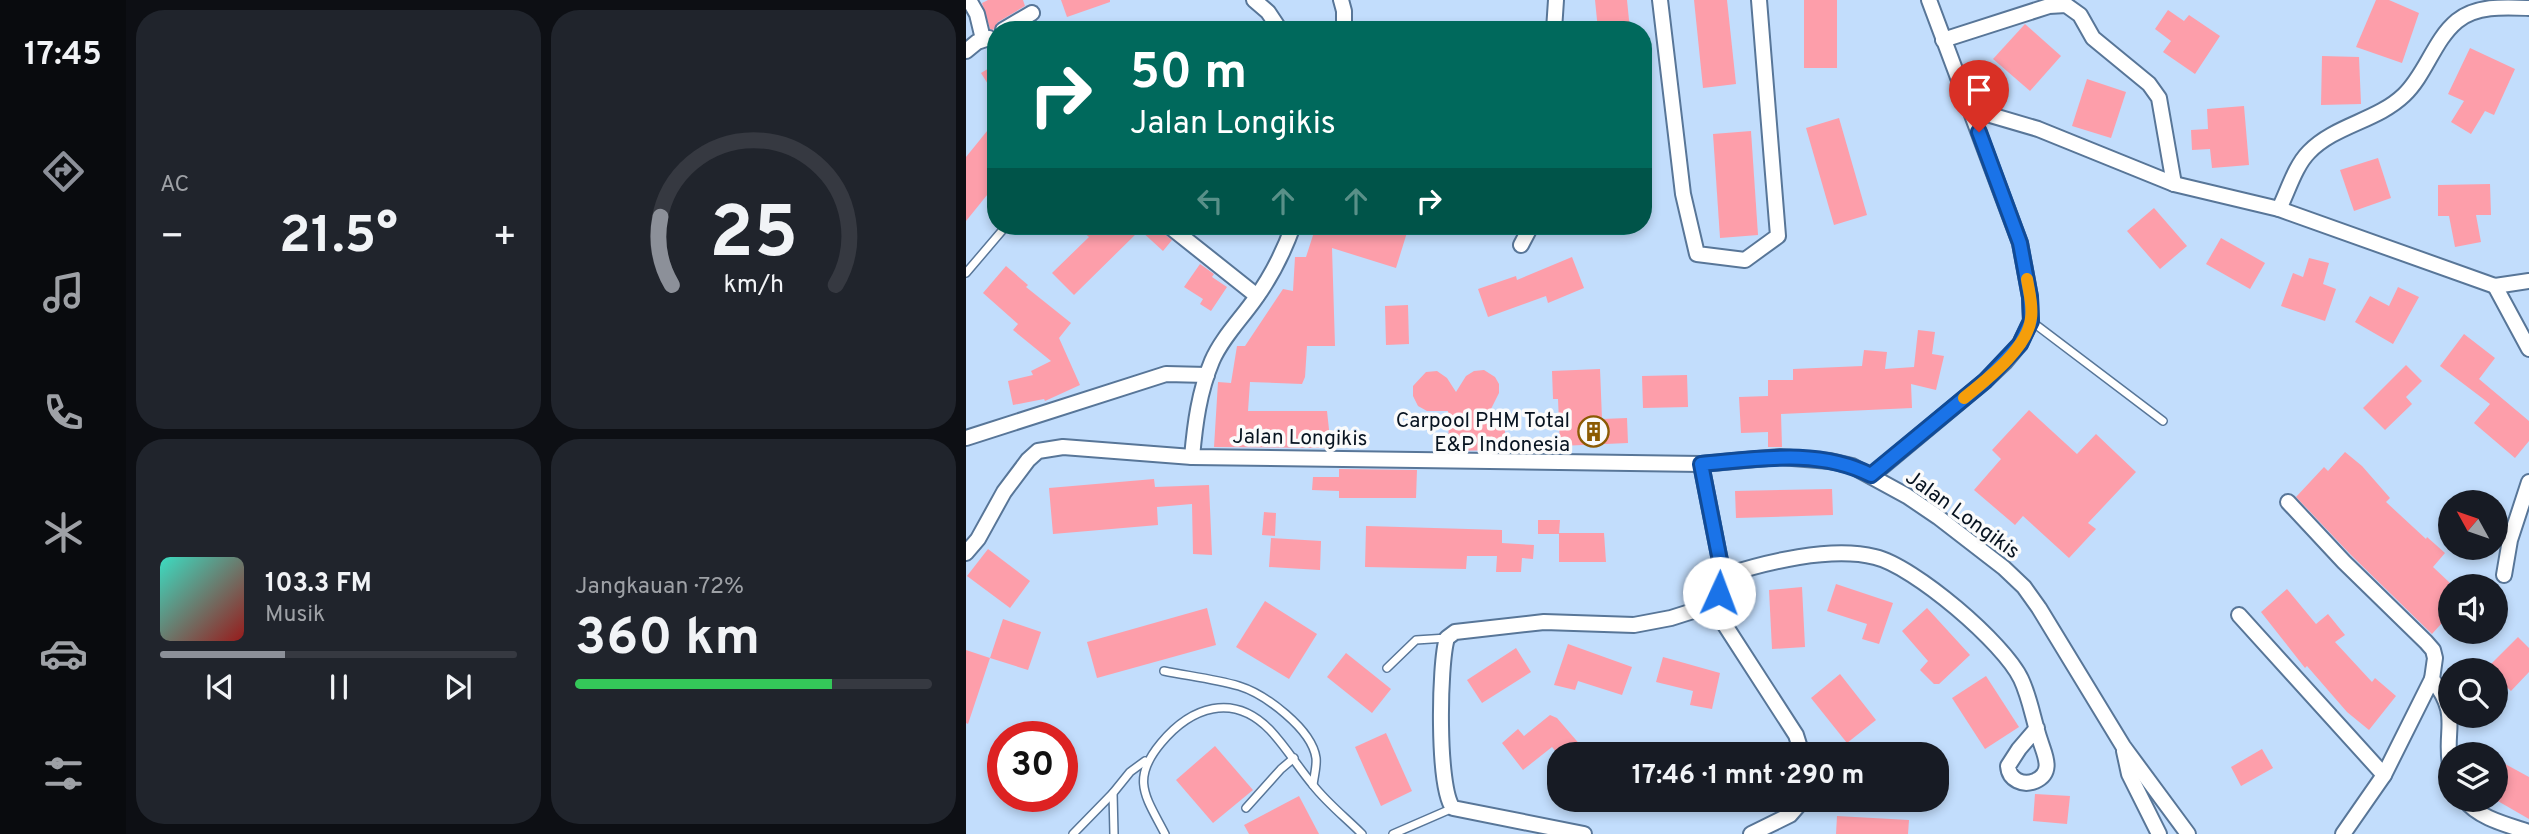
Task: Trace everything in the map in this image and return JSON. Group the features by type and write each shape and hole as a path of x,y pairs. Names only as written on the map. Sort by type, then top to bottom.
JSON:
{"street":[{"path":"969,0 987,31"},
{"path":"1254,0 1274,21"},
{"path":"1341,0 1345,11 1344,21"},
{"path":"1555,21 1556,0"},
{"path":"1660,0 1683,194 1697,254 1745,260 1778,236 1759,0"},
{"path":"1871,475 1999,368 2020,344 2031,321 2030,297 2020,243 1928,0"},
{"path":"1943,40 2049,6 2066,5 2080,15 2093,38 2149,84 2159,98 2174,184"},
{"path":"2279,209 2306,154 2324,138 2387,109 2406,94 2457,20 2476,10 2529,8"},
{"path":"1018,21 1031,13"},
{"path":"966,51 987,40"},
{"path":"1970,109 2038,129 2174,184 2279,209 2496,286 2529,281"},
{"path":"1180,235 1257,296"},
{"path":"1192,457 1195,417 1208,375 1223,341 1257,296 1290,235"},
{"path":"1521,245 1526,235"},
{"path":"2496,286 2529,349"},
{"path":"966,438 1167,374 1208,375"},
{"name":"Jalan Longikis","path":"966,553 978,539 1004,492 1028,460 1038,451 1063,447 1192,457 1701,464 1780,457 1830,460 1871,475 1938,517 2004,568 2024,587 2123,746 2188,834"},
{"path":"1584,834 1453,808 1448,802 1443,779 1441,715 1447,638 1455,632 1544,622 1633,625 1693,613 1712,605 1719,593 1723,576 1701,464"},
{"path":"2504,574 2510,540 2529,482"},
{"path":"2288,502 2433,650 2435,667 2432,679 2384,775 2343,834"},
{"path":"1723,576 1765,562 1844,555 1876,557 1908,571 1951,602 2000,649 2020,676 2037,728"},
{"path":"1712,605 1798,742"},
{"path":"2239,615 2384,775"},
{"path":"2432,679 2447,702 2451,742"},
{"path":"2123,746 2129,774 2159,834"},
{"path":"1751,834 1793,812"},
{"path":"2480,812 2494,820 2529,832"}],"lane":[{"path":"966,273 998,235"},
{"path":"2031,321 2163,421"},
{"path":"1387,668 1416,640 1447,638"},
{"path":"1164,671 1238,685 1261,694 1282,710 1300,728 1313,749 1316,757 1313,785"},
{"path":"1165,834 1142,787 1144,768 1171,731 1193,713 1220,707 1237,709 1268,728 1313,785 1362,834"},
{"path":"1073,834 1130,772 1149,758"},
{"path":"1246,808 1280,769 1294,758"},
{"path":"1113,793 1114,834"},
{"path":"1393,834 1453,808"}],"building":[{"path":"988,0 1023,0 1025,6 1000,21 988,21 982,3"},
{"path":"1061,0 1110,0 1110,2 1067,17"},
{"path":"1595,0 1627,0 1629,21 1597,21"},
{"path":"1694,0 1727,0 1736,84 1703,88"},
{"path":"1804,0 1837,0 1837,68 1804,68"},
{"path":"2376,0 2389,0 2419,13 2402,63 2356,47"},
{"path":"2168,10 2184,21 2189,15 2220,36 2195,74 2163,52 2171,41 2155,29"},
{"path":"2025,24 2061,56 2030,91 1993,59"},
{"path":"2470,48 2515,69 2494,115 2485,111 2471,134 2451,122 2464,101 2448,94"},
{"path":"2322,56 2359,57 2361,104 2321,105"},
{"path":"987,69 987,83 981,73"},
{"path":"2087,79 2126,92 2111,138 2072,126"},
{"path":"2244,106 2249,165 2212,168 2210,149 2192,150 2191,130 2208,129 2207,109"},
{"path":"1839,118 1867,215 1834,225 1806,128"},
{"path":"987,131 987,195 966,221 966,157"},
{"path":"1751,131 1758,235 1720,238 1713,134"},
{"path":"2378,158 2391,198 2354,211 2340,170"},
{"path":"2490,184 2491,215 2476,215 2481,242 2455,247 2449,216 2438,216 2438,185"},
{"path":"2154,208 2187,246 2160,269 2127,231"},
{"path":"1087,235 1135,235 1074,295 1052,273 1089,237"},
{"path":"1145,235 1166,235 1172,240 1163,251"},
{"path":"1313,235 1406,235 1396,268 1332,248 1335,346 1307,346 1302,384 1250,382 1248,411 1327,411 1331,448 1214,447 1218,382 1231,383 1237,346 1245,346 1283,289 1293,291 1295,257 1306,257"},
{"path":"2221,238 2265,263 2250,289 2206,264"},
{"path":"1572,257 1584,288 1548,303 1546,296 1488,317 1478,289 1516,276 1517,280"},
{"path":"2309,258 2329,263 2323,284 2336,289 2325,321 2281,306 2293,273 2303,277"},
{"path":"1200,264 1214,274 1212,277 1227,287 1211,311 1200,304 1203,299 1184,287"},
{"path":"1006,266 1028,285 1026,287 1071,323 1059,338 1080,385 1045,401 1044,399 1013,405 1008,381 1033,375 1031,371 1051,361 1013,330 1018,324 983,293"},
{"path":"2398,287 2419,297 2393,344 2355,322 2370,296 2389,306"},
{"path":"1408,305 1409,344 1386,345 1385,306"},
{"path":"1918,330 1935,332 1932,354 1944,356 1936,390 1911,384 1912,408 1781,414 1782,447 1768,447 1768,432 1741,433 1739,397 1768,396 1768,380 1793,380 1793,369 1862,366 1864,350 1887,352 1885,369 1914,367"},
{"path":"2464,334 2495,358 2479,379 2529,421 2529,441 2515,458 2474,423 2490,404 2440,366"},
{"path":"2406,365 2422,381 2406,397 2412,404 2385,430 2363,408"},
{"path":"1600,369 1602,419 1627,418 1628,443 1560,446 1558,399 1553,399 1552,371"},
{"path":"1484,370 1495,377 1499,384 1499,393 1485,421 1505,421 1505,450 1449,451 1448,411 1427,411 1418,406 1413,396 1413,386 1426,372 1437,371 1447,378 1456,392 1466,376 1474,371"},
{"path":"1687,375 1688,407 1643,408 1642,376"},
{"path":"2029,410 2077,454 2096,434 2136,472 2088,523 2096,529 2069,558 2023,516 2015,525 1974,490 2001,459 1992,450"},
{"path":"2345,452 2362,466 2390,498 2386,502 2438,547 2439,560 2433,567 2440,574 2438,574 2438,627 2432,634 2296,497 2324,467 2328,471"},
{"path":"1339,469 1417,470 1416,498 1339,498 1339,491 1312,490 1313,477 1339,477"},
{"path":"1154,479 1155,487 1209,485 1212,555 1193,554 1192,504 1157,507 1158,525 1053,534 1049,488"},
{"path":"1832,489 1833,515 1736,518 1735,491"},
{"path":"1264,512 1276,513 1275,536 1262,535"},
{"path":"1538,520 1560,520 1559,534 1538,534"},
{"path":"1366,526 1502,530 1502,543 1534,545 1533,559 1522,558 1521,572 1496,572 1497,556 1467,556 1466,569 1365,567"},
{"path":"1559,533 1604,533 1606,562 1559,562"},
{"path":"1271,538 1321,541 1320,570 1269,567"},
{"path":"988,549 1030,581 1010,608 967,576"},
{"path":"1836,584 1893,603 1879,644 1862,639 1867,624 1827,611"},
{"path":"1802,587 1805,647 1772,649 1769,590"},
{"path":"2287,589 2316,624 2328,614 2345,635 2335,642 2372,682 2375,678 2396,696 2369,730 2347,712 2307,666 2305,668 2261,612"},
{"path":"1265,601 1317,634 1289,679 1236,647"},
{"path":"1207,608 1216,645 1097,678 1087,642"},
{"path":"1927,608 1970,655 1939,684 1934,684 1920,670 1928,661 1902,631"},
{"path":"1003,619 1041,632 1028,670 990,658"},
{"path":"2518,637 2529,648 2529,672 2511,691 2508,688 2508,658 2497,658"},
{"path":"1568,644 1632,667 1622,695 1578,681 1575,690 1554,685"},
{"path":"1516,648 1531,672 1482,703 1467,680"},
{"path":"966,650 990,658 968,724 966,723"},
{"path":"1346,653 1391,689 1372,713 1327,677"},
{"path":"1663,657 1720,673 1712,709 1690,705 1693,691 1656,682"},
{"path":"1840,674 1876,720 1846,742 1811,698"},
{"path":"1986,676 2019,727 1985,749 1952,698"},
{"path":"1550,715 1557,718 1578,742 1547,742 1547,751 1523,770 1502,743 1518,729 1524,736"},
{"path":"1386,733 1412,791 1381,806 1355,747"},
{"path":"1215,746 1253,790 1213,823 1176,780"},
{"path":"2262,749 2273,768 2241,786 2231,767"},
{"path":"2508,766 2529,777 2529,819 2508,807"},
{"path":"2035,794 2070,796 2067,824 2033,821"},
{"path":"1299,796 1319,834 1249,834 1244,825"},
{"path":"1837,816 1909,820 1908,834 1836,834"}],"slow traffic":[{"path":"1964,398 2006,362 2020,344 2031,321 2027,279"}],"place":[{"name":"Carpool PHM Total E&P Indonesia","path":"1593,432"}],"route":[{"path":"1719,593 1723,576 1701,464 1780,457 1830,460 1871,475 1985,381 2006,362 2020,344 2031,321 2030,297 2020,243 1979,132"}]}
